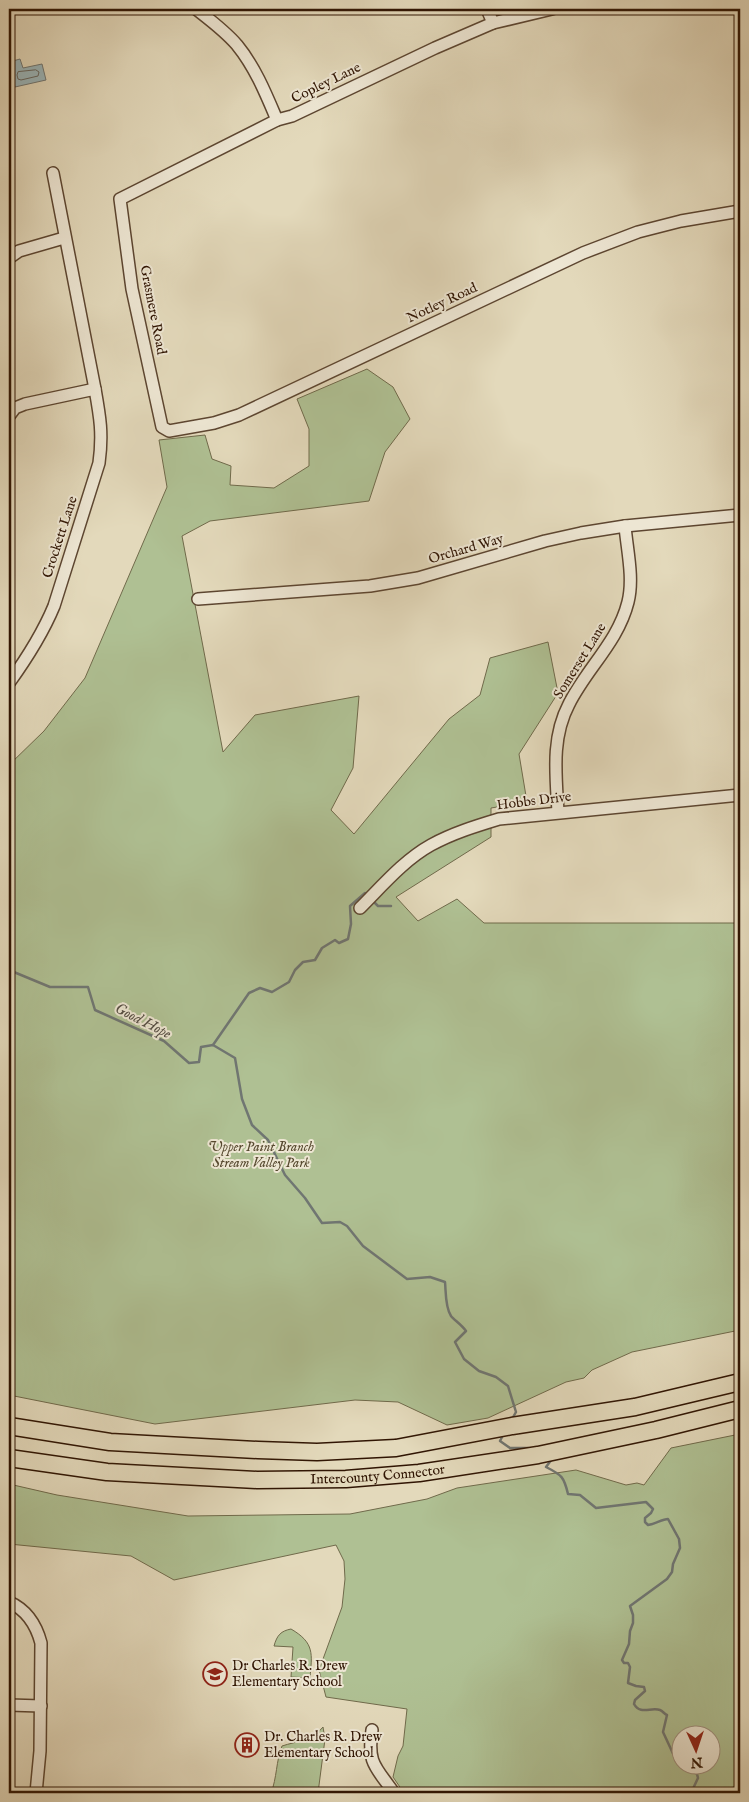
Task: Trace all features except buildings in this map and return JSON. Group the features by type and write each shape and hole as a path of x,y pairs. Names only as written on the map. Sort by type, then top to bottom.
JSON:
{"highway":[{"name":"Intercounty Connector","path":"9,1426 110,1442 248,1450 316,1452 396,1448 512,1426 635,1407 740,1382"},
{"name":"Intercounty Connector","path":"9,1458 107,1472 257,1480 346,1479 420,1473 538,1455 656,1430 740,1409"}],"street":[{"path":"196,9 237,45 263,88 276,120"},
{"path":"487,9 493,23"},
{"name":"Copley Lane","path":"120,199 276,120 292,116 435,48 493,23 552,9"},
{"name":"Crockett Lane","path":"9,683 32,651 54,606 99,463 102,441 101,421 64,238 53,173"},
{"name":"Grasmere Road","path":"120,199 132,289 162,427"},
{"name":"Notley Road","path":"162,427 170,431 214,423 239,415 583,253 638,232 681,221 740,211"},
{"path":"9,258 19,251 64,238"},
{"path":"9,416 15,408 25,404 94,389"},
{"name":"Orchard Way","path":"198,599 370,586 418,578 545,541 581,533 625,526 740,515"},
{"name":"Somerset Lane","path":"558,812 555,764 556,742 560,726 569,703 621,624 629,600 630,578 625,526"},
{"name":"Hobbs Drive","path":"360,908 399,869 430,846 464,830 499,819 740,795"},
{"path":"9,1602 22,1609 31,1619 38,1630 42,1652 36,1793"},
{"path":"9,1705 41,1706"},
{"path":"372,1730 370,1757 394,1793"}],"green space":[{"name":"Upper Paint Branch Stream Valley Park","path":"367,369 393,387 410,419 385,452 369,501 210,521 182,536 223,752 255,715 359,696 353,768 331,810 354,834 449,719 480,695 490,658 548,642 558,693 519,754 527,802 491,808 491,837 396,897 418,921 457,899 484,923 740,923 740,1330 632,1352 592,1370 584,1378 566,1382 488,1418 447,1425 398,1402 355,1400 155,1424 9,1395 9,765 44,731 85,678 167,487 159,440 205,435 212,459 231,466 230,485 274,488 309,466 309,429 297,399"},
{"path":"740,1434 740,1793 404,1793 393,1777 398,1756 403,1746 407,1709 326,1697 319,1670 342,1607 345,1579 344,1561 336,1545 174,1580 131,1556 9,1544 9,1484 57,1495 188,1516 350,1514 427,1499 457,1488 576,1470 626,1485 637,1483 644,1485 671,1448"},
{"path":"291,1629 299,1634 308,1644 311,1656 310,1678 291,1677 293,1647 274,1646 280,1634"},
{"path":"323,1727 325,1739 318,1793 271,1793 282,1746 309,1738"}],"water":[{"path":"20,59 23,68 42,64 46,80 15,87 9,62"}],"waterway":[{"path":"213,1045 249,993 260,988 272,992 289,982 295,970 303,962 315,960 322,948 335,940 339,943 348,939 351,924 350,906 365,893 367,895"},
{"path":"373,901 378,906 391,906"},
{"name":"Good Hope","path":"9,970 50,987 88,987 95,1010 164,1041 189,1063 199,1062 201,1047 213,1045 235,1058 242,1099 252,1125 268,1140 285,1175 305,1198 322,1223 340,1222 347,1226 363,1246 407,1279 430,1277 445,1282 449,1312 452,1318 466,1331 455,1342 464,1359 479,1371 496,1377 508,1386 516,1412 512,1419"},
{"name":"Good Hope","path":"504,1433 500,1441 510,1448 528,1448"},
{"name":"Good Hope","path":"552,1459 546,1467 562,1477 568,1494 580,1495 596,1508 646,1502 653,1509 645,1518 645,1522 648,1525 668,1519 679,1539 680,1548 673,1564 672,1572 667,1579 630,1606 633,1623 629,1644 622,1660 624,1663 628,1663 630,1667 628,1683 644,1687 645,1691 635,1700 634,1704 636,1707 642,1710 657,1709 667,1715 663,1732 676,1760 682,1766 697,1774 698,1778 691,1793"},
{"path":"720,1793 729,1791 740,1783"}],"place":[{"name":"Dr Charles R. Drew Elementary School","path":"215,1674"},
{"name":"Dr. Charles R. Drew Elementary School","path":"247,1745"}]}
